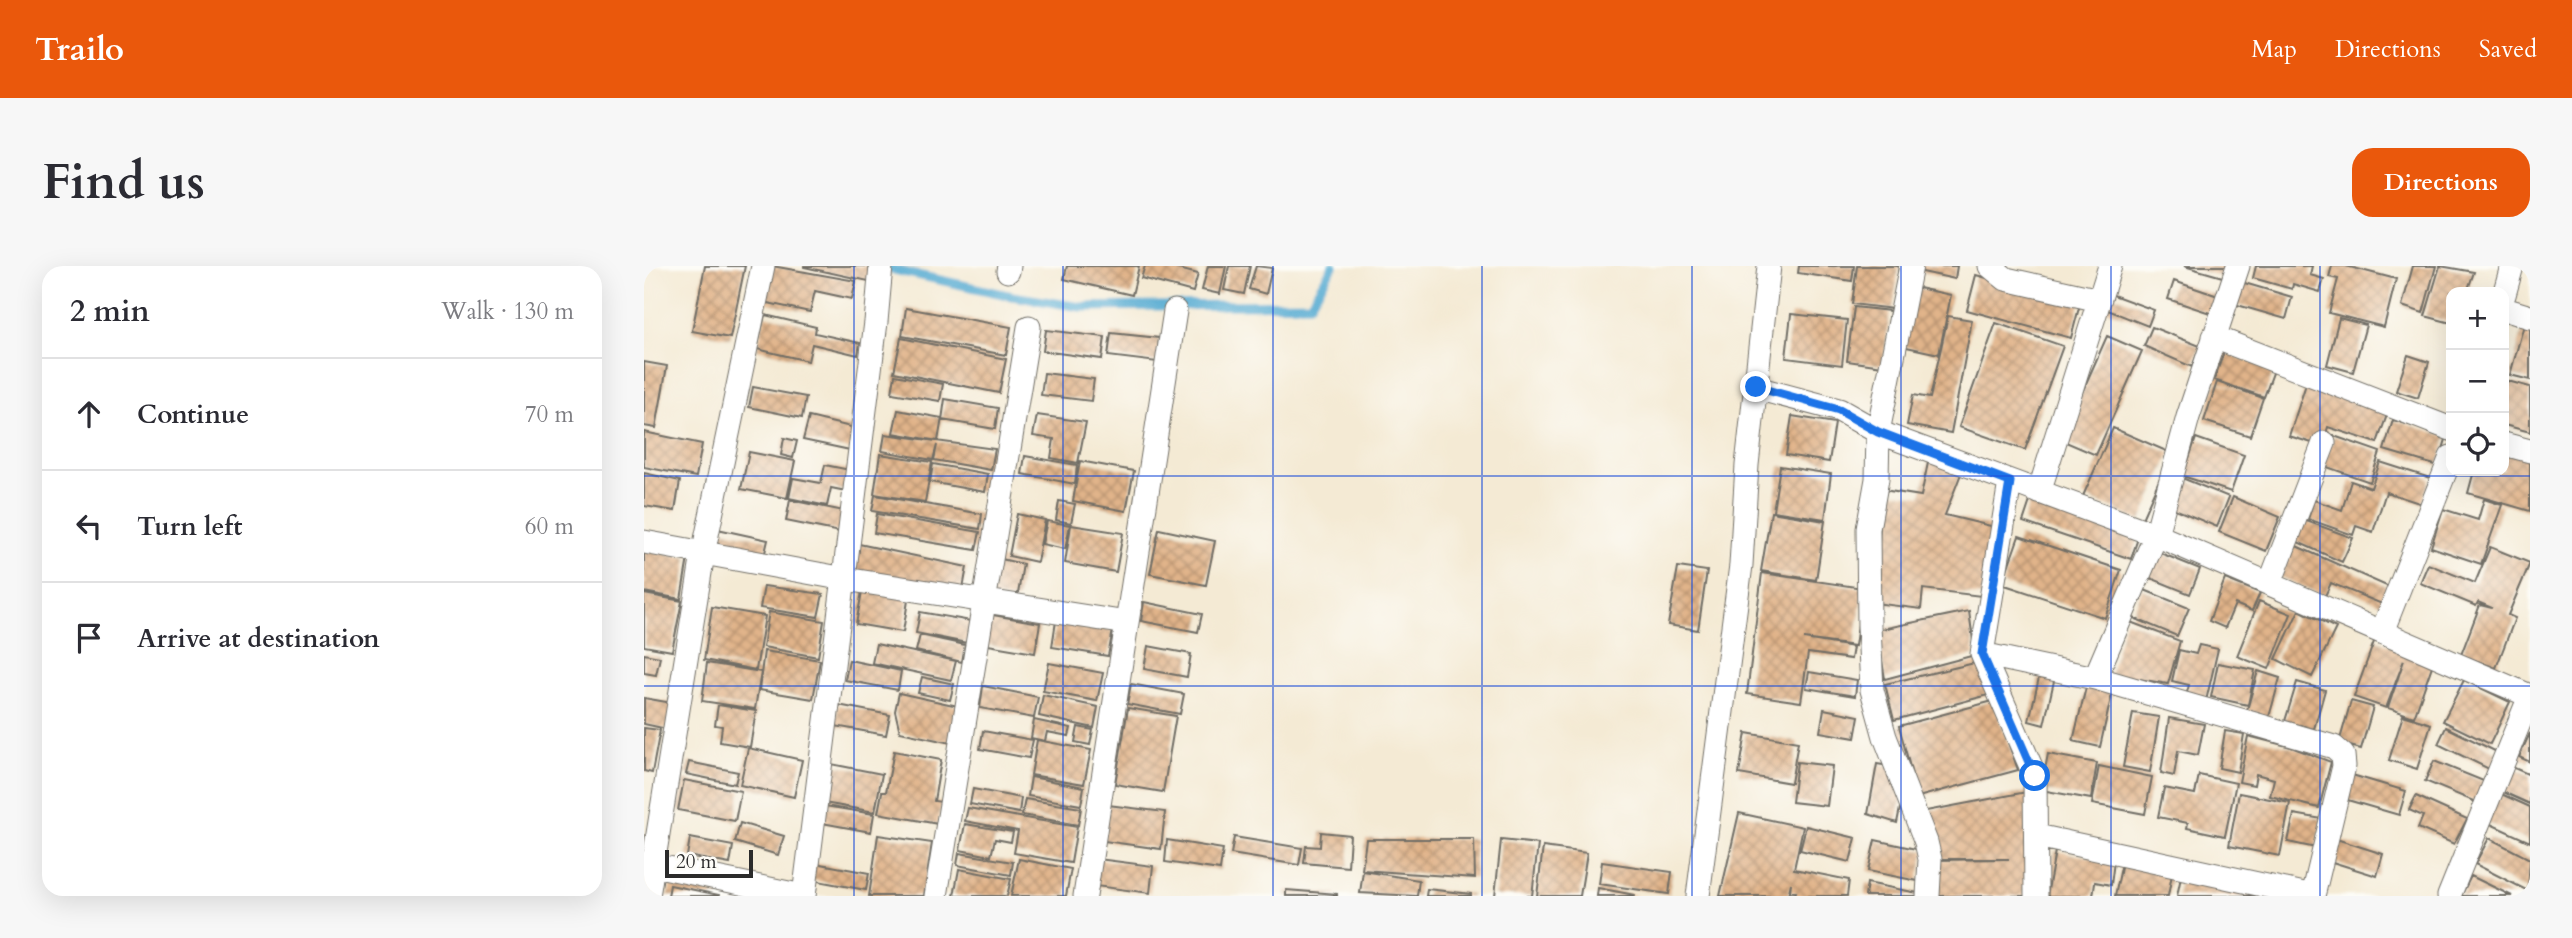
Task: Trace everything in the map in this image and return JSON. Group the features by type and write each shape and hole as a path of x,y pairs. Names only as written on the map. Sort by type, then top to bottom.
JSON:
{"street":[{"path":"647,895 648,864 703,554 763,266"},
{"path":"648,864 803,896 845,579 881,266"},
{"path":"1698,896 1741,565 1747,465 1769,266"},
{"path":"1911,266 1878,432 1877,479 1868,529 1872,690 1885,737 1926,842 1930,859 1928,896"},
{"path":"1990,266 2006,279 2099,299"},
{"path":"2039,492 2110,266"},
{"path":"2095,678 2156,534 2214,337 2238,266"},
{"path":"2506,287 2512,266"},
{"path":"1084,896 1175,311"},
{"path":"2509,311 2530,317"},
{"path":"936,896 1029,327"},
{"path":"2214,337 2446,427"},
{"path":"1756,387 1839,410 1878,432 2156,534 2530,696 2449,896"},
{"path":"2270,583 2323,443"},
{"path":"2509,445 2530,451"},
{"path":"2382,632 2446,470"},
{"path":"2010,482 1982,654 2035,776 2036,896"},
{"path":"644,542 845,579 1126,622"},
{"path":"1982,654 2095,678 2334,747 2343,755 2344,766 2313,896 2037,836"}],"building":[{"path":"705,266 745,266 730,338 692,331"},
{"path":"772,266 856,281 852,299 815,291 810,312 763,302"},
{"path":"869,266 873,282 804,267"},
{"path":"1067,266 1139,266 1132,295 1064,279"},
{"path":"1145,266 1167,266 1198,274 1193,292 1141,278"},
{"path":"1208,266 1226,266 1220,294 1202,290"},
{"path":"1229,266 1250,266 1244,294 1224,290"},
{"path":"1256,266 1272,268 1266,294 1249,289"},
{"path":"1799,266 1854,266 1852,281 1798,273"},
{"path":"1857,266 1899,266 1893,309 1852,304"},
{"path":"1914,266 1957,266 1955,279 1913,270"},
{"path":"2184,266 2230,266 2226,278"},
{"path":"2256,266 2312,266 2310,275 2324,279 2320,292 2293,284 2292,289 2253,278"},
{"path":"2332,266 2346,266 2396,279 2384,327 2329,313 2338,279 2329,277"},
{"path":"2413,266 2436,266 2423,313 2402,306"},
{"path":"2440,266 2474,272 2469,287 2446,287 2446,322 2425,316"},
{"path":"1976,275 2080,304 2071,338 1967,310"},
{"path":"2174,281 2218,296 2213,314 2168,299"},
{"path":"2241,282 2292,297 2286,319 2234,304"},
{"path":"1909,286 1951,295 1939,354 1897,345"},
{"path":"2105,292 2154,310 2148,326 2100,307"},
{"path":"1854,307 1890,311 1883,366 1847,361"},
{"path":"906,308 1011,327 1006,355 902,336"},
{"path":"1791,314 1847,320 1842,365 1786,358"},
{"path":"765,315 816,327 815,333 860,343 858,355 812,344 808,361 757,349"},
{"path":"1948,316 1972,320 1951,433 1907,425 1913,395 1930,398"},
{"path":"2339,318 2366,325 2353,372 2327,365"},
{"path":"2525,321 2530,322 2530,380 2510,375"},
{"path":"1996,323 2063,346 2025,450 1959,427"},
{"path":"2152,327 2200,346 2192,367 2144,346"},
{"path":"1046,330 1105,337 1102,359 1043,351"},
{"path":"1111,333 1159,338 1157,362 1108,356"},
{"path":"2107,336 2142,351 2096,455 2061,440"},
{"path":"901,338 1006,359 999,393 894,372"},
{"path":"2224,352 2274,370 2264,397 2214,380"},
{"path":"2408,355 2429,362 2418,398 2396,391"},
{"path":"644,362 667,366 656,428 644,426"},
{"path":"1044,373 1094,379 1091,401 1041,395"},
{"path":"895,375 943,384 940,401 892,393"},
{"path":"2509,381 2530,387 2530,432 2509,426"},
{"path":"2217,382 2263,398 2250,436 2204,421"},
{"path":"2306,384 2388,412 2377,443 2328,427 2322,446 2289,436"},
{"path":"753,387 806,397 802,418 749,407"},
{"path":"945,399 998,408 995,429 942,420"},
{"path":"898,410 942,418 938,441 893,433"},
{"path":"1037,415 1086,422 1078,463 1051,458 1054,439 1033,436"},
{"path":"1792,416 1835,423 1829,462 1786,455"},
{"path":"809,417 855,428 850,450 803,440"},
{"path":"2393,420 2446,436 2438,466 2384,450"},
{"path":"2113,428 2171,453 2141,521 2083,496"},
{"path":"644,432 702,444 696,477 644,467"},
{"path":"885,434 995,449 991,470 934,460 937,445 933,460 882,451"},
{"path":"2334,436 2380,452 2370,482 2324,466"},
{"path":"784,438 797,441 793,458 781,455"},
{"path":"2196,438 2244,455 2231,492 2183,476"},
{"path":"2509,449 2530,455 2530,511 2468,493 2473,476 2509,476"},
{"path":"749,452 795,461 787,498 741,489"},
{"path":"880,454 932,462 925,502 874,494"},
{"path":"1025,456 1077,465 1075,484 1022,474"},
{"path":"1929,458 1962,471 1945,515 1995,527 1981,596 1923,589 1921,609 1874,603 1883,490 1921,496"},
{"path":"1080,461 1134,471 1126,511 1073,501"},
{"path":"2380,462 2430,478 2422,504 2386,492 2373,532 2356,526 2353,535 2308,519 2314,500 2342,510 2351,481 2371,488"},
{"path":"933,464 988,474 985,492 930,482"},
{"path":"825,465 850,470 846,491 831,488 827,506 789,498 793,478 821,483"},
{"path":"1780,466 1831,474 1825,519 1773,511"},
{"path":"644,473 680,481 675,511 644,506"},
{"path":"2182,478 2229,497 2217,527 2170,507"},
{"path":"875,495 982,514 980,529 872,511"},
{"path":"2233,497 2280,517 2266,551 2219,532"},
{"path":"2031,498 2139,535 2131,559 2023,522"},
{"path":"2484,499 2502,505 2481,564 2431,547 2443,509 2478,520"},
{"path":"790,500 844,511 840,532 786,521"},
{"path":"1059,501 1075,504 1071,523 1056,520"},
{"path":"1771,512 1825,521 1816,580 1761,571"},
{"path":"877,514 980,532 976,550 874,533"},
{"path":"1017,514 1045,520 1037,562 1009,556"},
{"path":"2301,519 2353,538 2342,562 2291,539"},
{"path":"1047,521 1070,525 1065,549 1042,544"},
{"path":"1071,525 1123,533 1116,572 1065,563"},
{"path":"713,528 768,540 763,561 708,549"},
{"path":"1159,529 1215,541 1206,585 1150,574"},
{"path":"2019,536 2121,570 2105,618 2002,584"},
{"path":"859,544 967,567 962,594 854,571"},
{"path":"2294,545 2389,587 2382,604 2331,583 2325,596 2280,577"},
{"path":"2490,547 2530,563 2508,615 2515,618 2496,668 2461,655 2480,605 2492,608 2478,602 2476,606 2420,583 2428,564 2475,583"},
{"path":"644,549 688,558 681,599 644,592"},
{"path":"2153,550 2200,569 2190,594 2143,575"},
{"path":"997,558 1023,564 1017,600 991,597"},
{"path":"1678,567 1707,571 1698,630 1668,625"},
{"path":"1762,573 1863,588 1855,646 1804,639 1853,647 1851,659 1808,653 1801,702 1747,694"},
{"path":"2225,579 2260,593 2252,611 2235,604 2225,628 2209,621"},
{"path":"764,586 823,594 818,617 760,608"},
{"path":"863,586 909,594 903,632 856,624"},
{"path":"2142,589 2189,608 2177,636 2131,617"},
{"path":"644,594 682,601 672,651 644,646"},
{"path":"2259,601 2291,614 2269,669 2237,656"},
{"path":"1144,602 1202,614 1198,632 1141,621"},
{"path":"712,607 765,616 756,670 704,660"},
{"path":"2299,610 2336,628 2312,677 2276,659"},
{"path":"1969,611 1975,655 1885,679 1877,630"},
{"path":"769,612 824,621 818,657 763,647"},
{"path":"920,612 971,621 967,643 916,633"},
{"path":"987,614 1040,623 1035,653 982,644"},
{"path":"2125,620 2180,641 2168,684 2110,674"},
{"path":"1056,621 1113,630 1108,656 1052,647"},
{"path":"920,635 965,645 962,662 916,651"},
{"path":"2375,639 2433,663 2414,717 2388,708 2404,660 2386,708 2354,697"},
{"path":"876,644 956,661 951,680 872,663"},
{"path":"2199,645 2218,649 2206,701 2186,696 2189,685 2172,681 2179,650 2196,654"},
{"path":"1148,646 1191,654 1187,677 1144,669"},
{"path":"764,651 820,660 813,699 759,690"},
{"path":"644,654 660,657 656,675 644,673"},
{"path":"849,660 901,671 898,690 845,680"},
{"path":"1979,662 1992,694 1894,720 1885,684"},
{"path":"707,663 761,672 755,709 702,701"},
{"path":"1049,663 1103,673 1097,701 1043,691"},
{"path":"2218,663 2255,670 2248,705 2211,697"},
{"path":"2041,669 2056,672 2044,725 2029,721"},
{"path":"2258,671 2280,678 2269,717 2247,710"},
{"path":"1809,672 1857,680 1855,696 1806,688"},
{"path":"922,677 954,684 950,700 918,693"},
{"path":"2464,680 2510,702 2490,744 2443,721"},
{"path":"2297,682 2325,690 2314,729 2285,721"},
{"path":"2087,683 2113,689 2100,747 2073,741"},
{"path":"1131,684 1184,694 1180,714 1127,704"},
{"path":"983,686 1038,697 1034,718 980,708"},
{"path":"899,693 958,706 951,743 900,732 895,711"},
{"path":"1043,695 1098,707 1094,728 1039,716"},
{"path":"644,698 672,703 667,729 644,724"},
{"path":"1993,701 2018,770 1918,797 1899,726"},
{"path":"2351,701 2373,707 2361,749 2339,743"},
{"path":"718,705 756,711 750,747 720,742 722,726 715,725"},
{"path":"838,705 890,715 886,735 835,726"},
{"path":"1128,708 1176,716 1163,792 1115,784"},
{"path":"1824,709 1859,716 1855,738 1820,732"},
{"path":"2133,713 2159,717 2150,772 2123,767"},
{"path":"2403,715 2431,724 2417,769 2389,760"},
{"path":"2169,718 2204,724 2198,755 2178,751 2174,776 2161,773"},
{"path":"1034,720 1071,728 1069,736 1047,732 1045,741 1031,738"},
{"path":"1078,727 1093,730 1090,745 1075,742"},
{"path":"2446,727 2499,753 2491,770 2438,744"},
{"path":"644,728 660,730 652,773 644,771"},
{"path":"983,731 1033,740 1029,758 980,749"},
{"path":"2225,731 2244,734 2238,772 2219,768"},
{"path":"1746,733 1798,742 1791,783 1739,774"},
{"path":"2530,733 2530,762 2519,757"},
{"path":"2248,736 2291,747 2331,762 2319,808 2270,796 2274,779 2256,774 2254,785 2239,782"},
{"path":"1037,740 1091,750 1084,784 1031,775"},
{"path":"748,748 802,760 794,797 740,785"},
{"path":"894,751 941,760 934,801 942,802 938,824 878,813 882,792 886,792"},
{"path":"2048,754 2097,763 2091,799 2041,790"},
{"path":"2434,761 2486,782 2478,803 2425,781"},
{"path":"689,762 738,772 735,784 686,774"},
{"path":"1797,762 1832,766 1827,806 1792,802"},
{"path":"831,764 882,774 875,812 824,803"},
{"path":"1877,764 1895,767 1903,793 1897,823 1868,814"},
{"path":"2099,766 2152,777 2145,814 2092,804"},
{"path":"2512,767 2530,775 2530,804 2501,791"},
{"path":"2199,775 2236,783 2225,836 2187,828 2188,823 2158,817 2164,788 2195,794"},
{"path":"2352,775 2406,791 2399,815 2344,799"},
{"path":"1031,777 1084,787 1081,805 1028,796"},
{"path":"684,780 741,791 735,821 678,810"},
{"path":"973,789 1021,798 1019,813 970,804"},
{"path":"2032,791 2025,896 1935,896 1934,860 2009,859 1940,859 1926,811"},
{"path":"2239,793 2290,803 2280,856 2229,846"},
{"path":"2499,793 2530,807 2530,842 2486,822"},
{"path":"2416,796 2467,819 2454,844 2418,828 2423,816 2409,810"},
{"path":"1025,799 1081,808 1078,825 1022,815"},
{"path":"1108,805 1165,812 1161,849 1104,841"},
{"path":"825,806 874,814 871,832 822,823"},
{"path":"968,808 1077,827 1071,863 1014,853 1018,831 965,821"},
{"path":"1739,813 1803,827 1794,869 1849,880 1847,896 1795,896 1796,892 1790,892 1791,883 1788,896 1720,896"},
{"path":"2294,814 2322,819 2316,848 2288,842"},
{"path":"740,823 784,836 778,855 735,842"},
{"path":"965,824 1013,832 1011,842 995,839 991,856 960,850"},
{"path":"1806,826 1856,838 1850,862 1800,850"},
{"path":"1321,832 1350,835 1348,867 1304,863 1306,846 1320,847"},
{"path":"878,835 932,843 924,896 869,896"},
{"path":"1234,837 1302,848 1299,865 1231,854"},
{"path":"690,838 733,846 730,864 687,856"},
{"path":"2333,838 2383,854 2377,876 2326,860"},
{"path":"2489,838 2530,859 2528,891 2475,864"},
{"path":"1366,839 1474,839 1475,878 1362,870"},
{"path":"1167,840 1223,849 1220,870 1165,862"},
{"path":"1501,840 1538,844 1532,896 1495,896"},
{"path":"1875,840 1925,851 1918,881 1868,871"},
{"path":"1543,847 1587,853 1580,896 1537,896"},
{"path":"2055,851 2114,861 2111,885 2095,882 2093,896 2047,896"},
{"path":"959,853 1013,862 1011,875 957,865"},
{"path":"1019,859 1071,869 1066,896 1011,896"},
{"path":"1098,859 1153,866 1150,893 1095,886"},
{"path":"810,862 869,873 866,890 807,879"},
{"path":"1602,862 1672,872 1669,894 1599,884"},
{"path":"2122,863 2172,874 2168,896 2115,896"},
{"path":"959,869 1011,879 1007,896 954,896"},
{"path":"1363,871 1419,880 1417,896 1360,893"},
{"path":"2471,876 2512,896 2461,896"},
{"path":"2181,877 2267,896 2177,896"},
{"path":"1867,883 1918,893 1917,896 1865,896"},
{"path":"670,885 719,895 719,896 668,896"},
{"path":"1598,888 1635,895 1635,896 1597,896"},
{"path":"1427,889 1471,894 1471,896 1426,896"},
{"path":"1286,890 1337,894 1337,896 1286,896"}],"waterway":[{"path":"881,267 1012,296 1081,307 1310,304 1333,266"}],"route":[{"path":"1756,387 1839,410 1878,432 2010,482 1986,612 1982,654 2035,776"}]}
